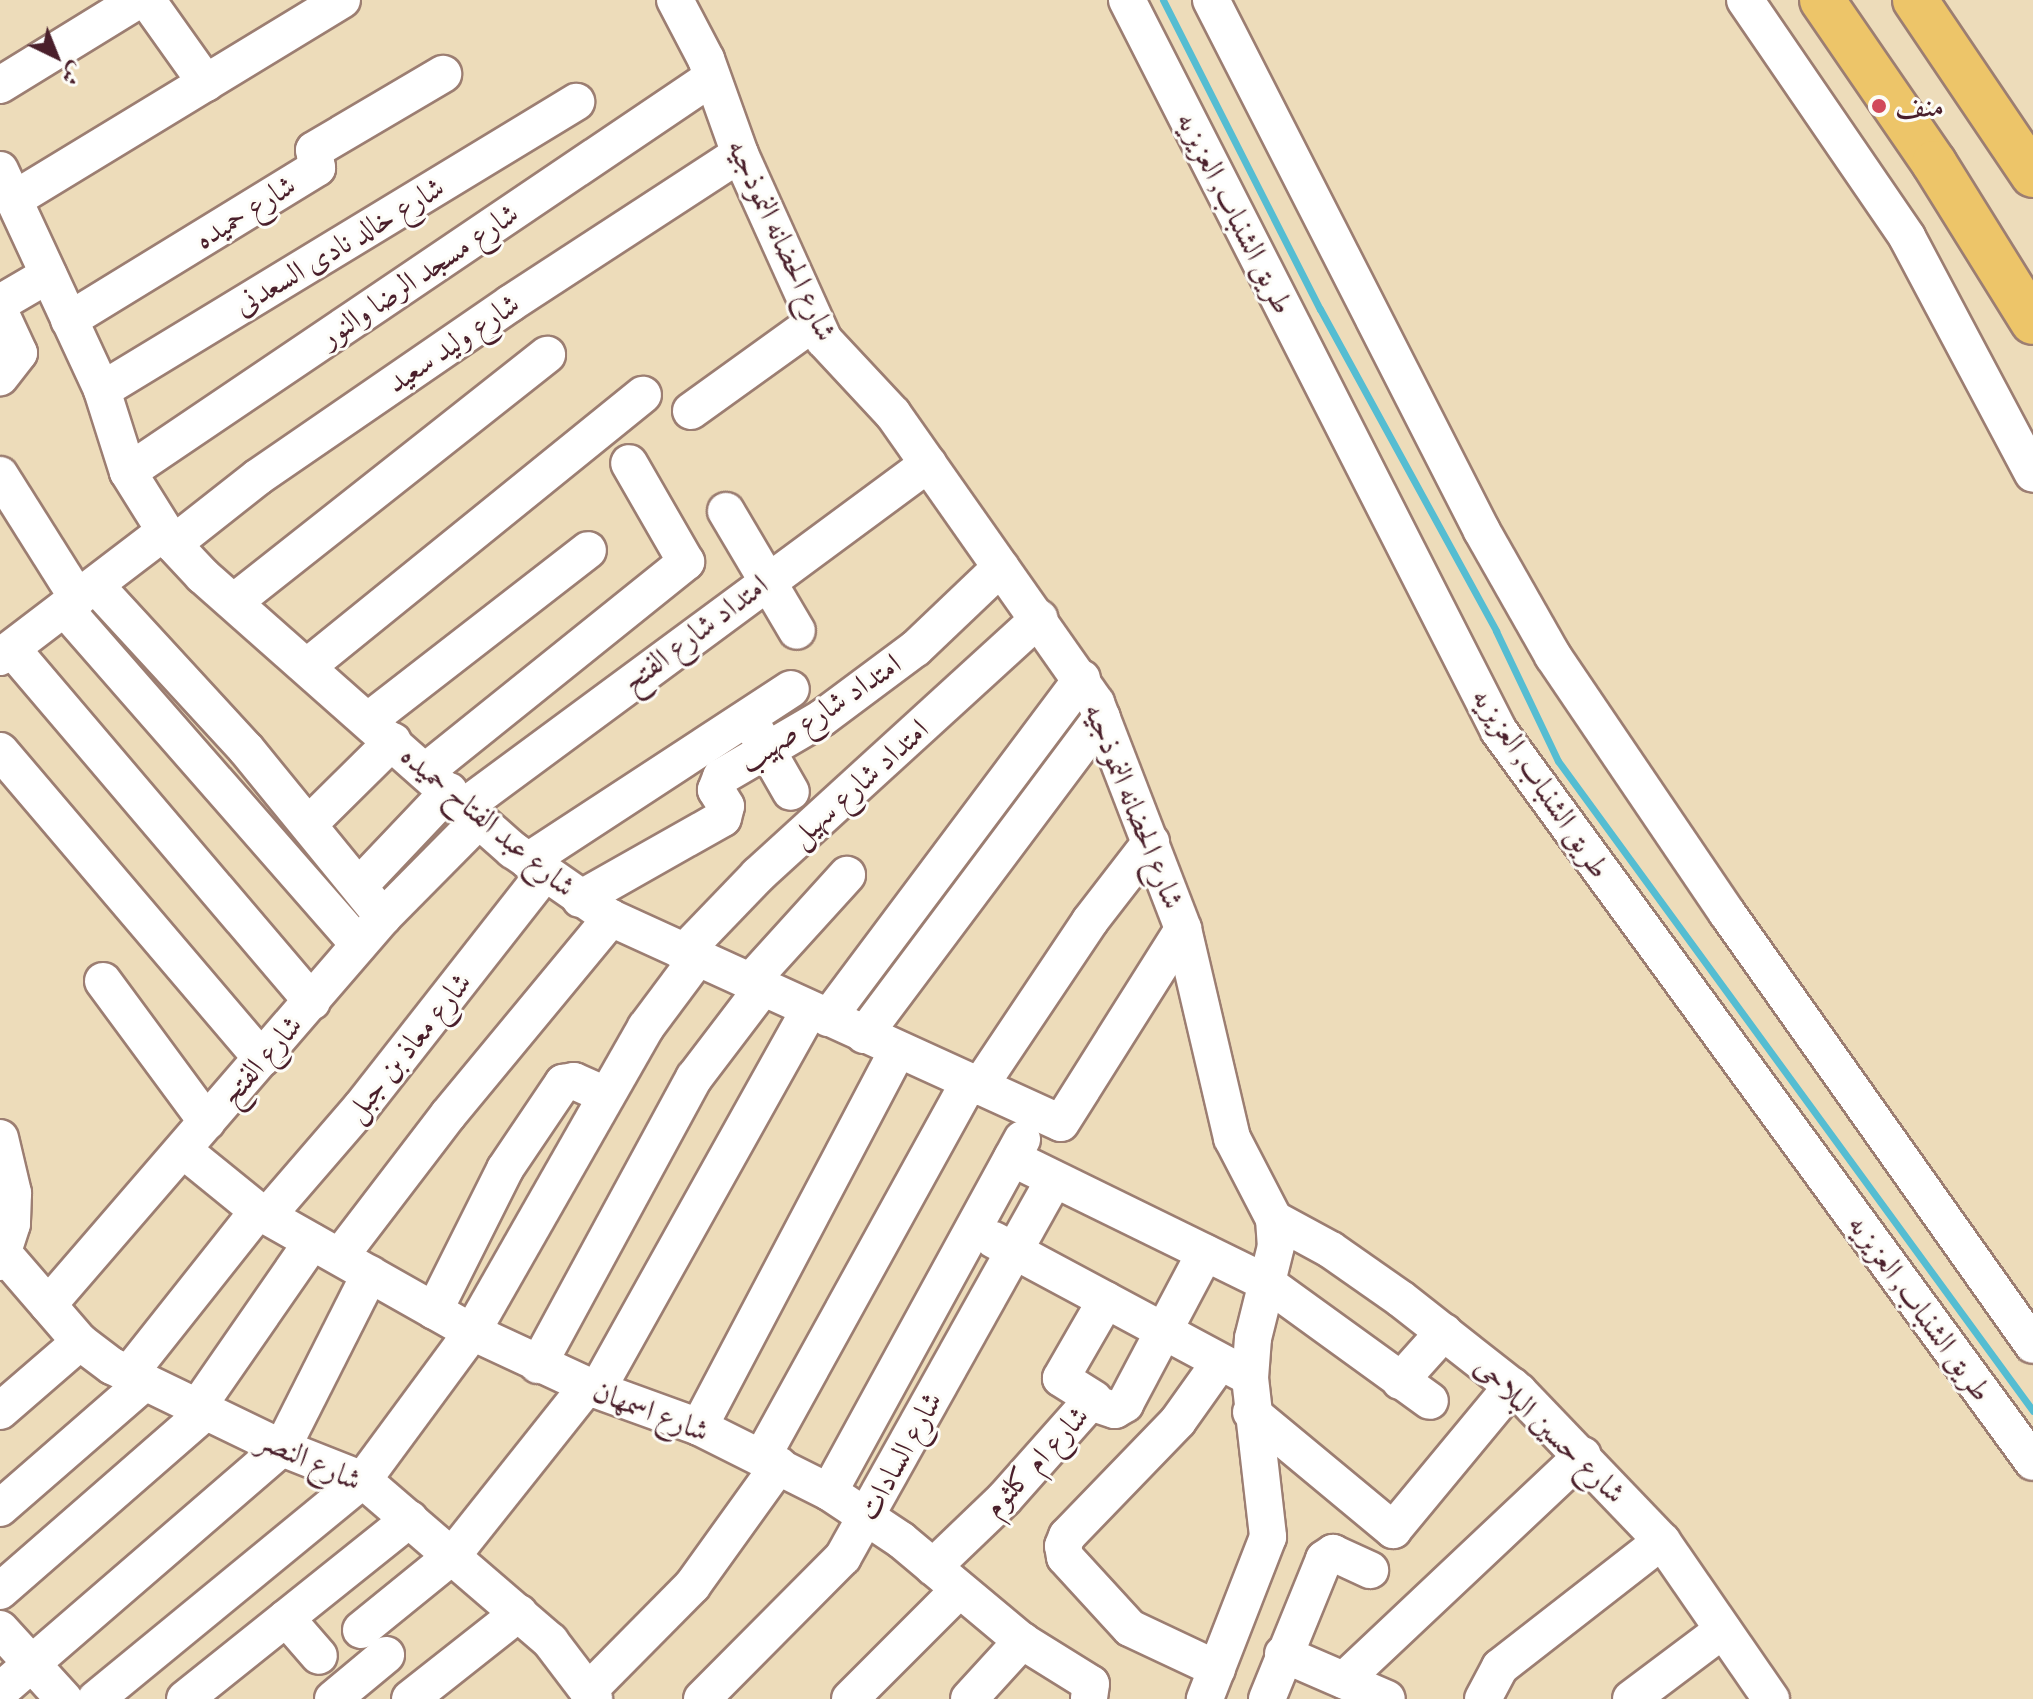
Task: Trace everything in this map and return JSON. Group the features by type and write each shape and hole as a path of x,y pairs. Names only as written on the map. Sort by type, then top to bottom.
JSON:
{"highway":[{"path":"1822,0 1934,163 2033,322"},
{"path":"1915,0 2033,175"}],"street":[{"path":"0,85 138,0"},
{"path":"147,0 206,83"},
{"path":"7,185 206,83 342,0"},
{"name":"شارع الحضانه النموذجيه","path":"675,0 824,340 893,414 1082,679 1102,717 1183,929 1232,1138 1245,1172 1274,1219"},
{"name":"طريق الشنباب, العزيزيه","path":"1127,0 1499,731 2033,1462"},
{"path":"1211,0 1482,531 1553,656 1727,913 2033,1345"},
{"path":"1745,0 1907,237 2033,474"},
{"name":"شارع حميده","path":"69,320 317,168 314,150 443,74"},
{"name":"شارع مسجد الرضا والنور","path":"128,472 711,78"},
{"name":"شارع خالد نادى السعدنى","path":"102,390 576,102"},
{"name":"شارع وليد سعيد","path":"6,653 80,598 460,338 740,154"},
{"name":"شارع عبد الفتاح حميده","path":"7,185 102,390 128,472 168,538 234,602 536,868 580,899 611,918 755,987 1037,1112 1066,1121 1183,929"},
{"path":"0,303 48,275"},
{"path":"0,312 19,353 0,377"},
{"path":"691,411 815,322"},
{"path":"234,602 547,355"},
{"path":"308,666 643,395"},
{"path":"359,886 455,797 686,562 629,463"},
{"name":"امتداد شارع الفتح","path":"455,797 928,464"},
{"path":"0,475 12,524 80,598 309,824 383,917"},
{"path":"726,511 797,631"},
{"path":"309,824 381,730 588,550"},
{"name":"امتداد شارع صهيب","path":"580,899 723,818 728,813 716,782 822,718 916,648 1001,567"},
{"path":"80,598 359,945"},
{"name":"امتداد شارع سهيل","path":"96,1699 363,1480 472,1332 606,1095 690,956 758,875 1039,618"},
{"path":"6,653 312,1002"},
{"path":"333,1699 373,1643 452,1556 592,1388 819,1014 1082,679"},
{"name":"شارع معاذ بن جبل","path":"0,1508 136,1379 263,1214 362,1106 536,868 791,689"},
{"path":"748,717 791,792"},
{"path":"864,1035 1102,717"},
{"path":"0,751 262,1059"},
{"name":"شارع الفتح","path":"48,1305 383,917 455,797"},
{"path":"591,1695 692,1586 770,1461 974,1084 1081,932 1151,842"},
{"path":"538,1365 694,1078 755,987 847,875"},
{"path":"0,1591 201,1410 341,1257 448,1115 611,918"},
{"path":"103,981 207,1122"},
{"path":"699,1427 898,1050"},
{"path":"434,1311 505,1169 567,1080 606,1095"},
{"path":"829,1492 1037,1112"},
{"path":"0,1138 13,1193 2,1258"},
{"name":"شارع اسمهان","path":"183,1150 263,1214 472,1332 592,1388 699,1427 829,1492 866,1515 1022,1641 1091,1684 1089,1699"},
{"path":"1012,1158 1267,1283 1430,1401"},
{"path":"505,1169 552,1191"},
{"name":"شارع السادات","path":"702,1699 829,1574 866,1515 1054,1180"},
{"path":"1212,1682 1268,1537 1241,1384 1276,1246 1274,1219"},
{"name":"شارع حسين البلاحى","path":"1274,1219 1331,1250 1512,1386 1583,1455 1662,1541 1771,1699"},
{"path":"974,1230 1167,1333 1241,1384 1393,1530 1512,1386"},
{"name":"شارع ام كلثوم","path":"850,1699 1094,1399 1115,1410 1125,1404 1167,1333 1205,1253"},
{"path":"0,1691 282,1448 341,1257"},
{"name":"شارع النصر","path":"2,1258 80,1342 136,1379 282,1448 363,1480 550,1641 591,1695"},
{"path":"1094,1399 1061,1378 1106,1300"},
{"path":"1400,1381 1444,1332"},
{"path":"0,1411 80,1342"},
{"path":"1241,1384 1178,1421 1067,1536 1065,1557 1130,1628 1212,1682 1268,1697 1324,1559 1333,1553 1370,1570"},
{"path":"1347,1687 1583,1455"},
{"path":"185,1699 410,1519"},
{"path":"1483,1699 1500,1667 1662,1541"},
{"path":"410,1699 519,1613"},
{"path":"286,1618 319,1656"},
{"path":"0,1629 64,1699"},
{"path":"1631,1699 1723,1630"},
{"path":"969,1699 1022,1641"},
{"path":"1283,1654 1347,1687 1387,1699"}],"waterway":[{"path":"1163,0 1320,309 1496,631 1558,761 2033,1411"}],"place":[{"name":"منف","path":"1879,106"}]}
